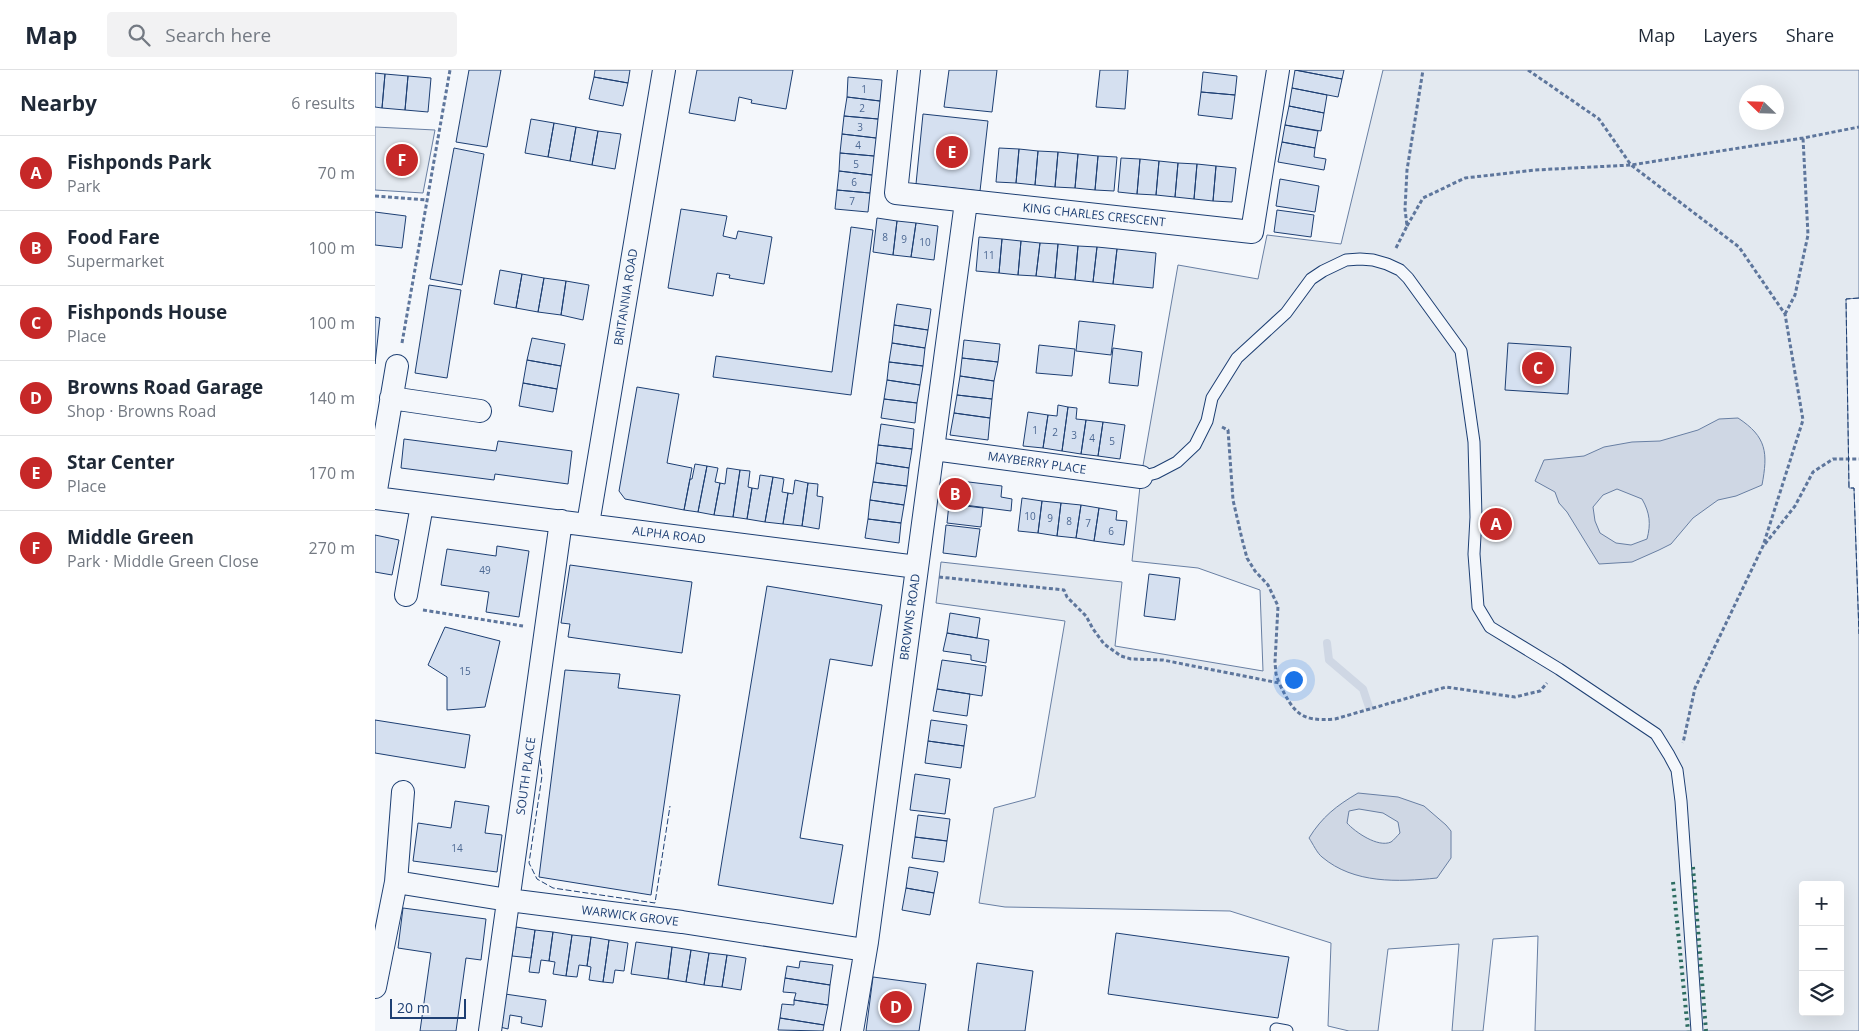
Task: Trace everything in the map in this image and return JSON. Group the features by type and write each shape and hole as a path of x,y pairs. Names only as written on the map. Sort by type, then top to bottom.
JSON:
{"street":[{"name":"BRITANNIA ROAD","path":"588,524 664,70"},
{"name":"KING CHARLES CRESCENT","path":"909,70 896,193 1252,232 1278,70"},
{"name":"BROWNS ROAD","path":"852,1031 865,950 934,449 965,202"},
{"path":"375,497 397,366"},
{"path":"391,398 480,411"},
{"name":"MAYBERRY PLACE","path":"934,449 1141,477"},
{"name":"ALPHA ROAD","path":"375,497 422,505 588,524 917,567"},
{"path":"406,595 422,505"},
{"name":"SOUTH PLACE","path":"491,1031 561,521"},
{"path":"375,987 396,882 403,792"},
{"name":"WARWICK GROVE","path":"396,882 509,900 682,922 865,950"}],"lane":[{"path":"1141,477 1156,474 1177,462 1195,446 1207,421 1212,398 1237,358 1286,313 1311,279 1346,260 1373,260 1400,270 1408,278 1461,351 1474,442 1476,517 1474,554 1478,607 1490,627 1559,669 1656,734 1677,770 1681,801 1697,1031"}],"path":[{"path":"397,366 450,70"},
{"path":"1407,226 1405,209 1407,170 1423,70"},
{"path":"1528,70 1599,119 1631,165 1739,247 1785,314 1803,420 1763,546 1695,688 1677,770"},
{"path":"1387,264 1423,198 1465,178 1535,170 1631,165 1803,138 1859,126"},
{"path":"1785,314 1795,295 1808,235 1803,138"},
{"path":"375,196 427,200"},
{"path":"1207,421 1228,430 1233,500 1241,540 1247,558 1255,571 1268,585 1278,606 1276,674 1288,700 1302,716 1318,720 1335,719 1446,687 1515,696 1540,691 1559,669"},
{"path":"1763,546 1795,506 1813,472 1833,459 1859,459"},
{"path":"917,567 939,577 1064,590 1067,598 1086,616 1104,644 1121,656 1131,659 1163,660 1279,683"},
{"path":"406,595 419,609 547,630"}],"shaded area":[{"path":"1383,70 1859,70 1859,298 1846,299 1849,488 1854,488 1859,634 1859,1031 1535,1031 1538,936 1493,939 1483,1031 1452,1031 1459,944 1388,949 1378,1031 1349,1031 1328,1026 1331,943 1230,911 1005,907 979,903 994,808 1035,797 1065,621 936,603 941,562 1122,582 1115,646 1263,671 1260,590 1198,568 1132,561 1141,477 1178,265 1258,279 1267,235 1341,244"},
{"path":"375,127 435,130 423,193 375,190"},
{"path":"1738,418 1748,425 1760,439 1765,455 1762,485 1736,496 1718,500 1693,518 1671,544 1632,562 1599,564 1567,512 1559,503 1555,492 1535,481 1544,460 1584,456 1604,447 1632,442 1660,441 1698,430 1719,419","holes":["1617,489 1642,499 1649,519 1647,539 1631,545 1616,543 1600,533 1595,521 1593,507 1603,495"]},
{"path":"1358,793 1398,797 1424,806 1446,825 1451,831 1451,858 1437,878 1392,880 1362,877 1335,866 1322,857 1309,838 1324,818 1336,807","holes":["1359,809 1383,813 1398,822 1400,833 1391,842 1380,843 1373,841 1355,831 1347,823 1349,811"]}],"building":[{"path":"469,70 501,70 487,147 456,142"},
{"path":"595,70 630,70 628,83 594,77"},
{"path":"697,70 793,70 786,109 751,103 752,100 739,97 735,121 689,113"},
{"path":"949,70 997,70 992,112 944,107"},
{"path":"1100,70 1128,70 1125,109 1096,107"},
{"path":"1295,70 1344,70 1342,79"},
{"path":"1295,70 1342,79 1338,97 1292,88"},
{"path":"1203,72 1237,76 1235,95 1201,92"},
{"path":"375,73 385,74 382,108 375,107"},
{"path":"385,74 408,76 405,110 382,108"},
{"path":"408,76 431,78 428,112 405,110"},
{"path":"594,77 628,83 623,106 589,99"},
{"path":"848,77 882,80 880,101 847,97"},
{"path":"1292,88 1327,95 1324,113 1289,106"},
{"path":"1201,92 1235,95 1232,119 1198,115"},
{"path":"847,97 880,101 878,119 844,116"},
{"path":"1289,106 1324,113 1321,131 1285,125"},
{"path":"923,114 988,121 980,191 916,184"},
{"path":"844,116 878,119 876,138 842,134"},
{"path":"531,119 554,123 548,157 525,153"},
{"path":"554,123 576,127 570,161 548,157"},
{"path":"1285,125 1318,131 1315,148 1282,142"},
{"path":"576,127 598,131 592,165 570,161"},
{"path":"598,131 621,134 615,169 592,165"},
{"path":"842,134 876,138 874,156 840,153"},
{"path":"1282,142 1315,148 1314,157 1326,159 1324,170 1278,162"},
{"path":"454,148 484,154 462,285 430,279"},
{"path":"999,148 1019,149 1016,183 996,182"},
{"path":"1019,149 1038,151 1035,185 1016,183"},
{"path":"1038,151 1058,152 1055,187 1035,185"},
{"path":"1058,152 1078,154 1075,188 1055,187"},
{"path":"840,153 874,156 872,175 839,171"},
{"path":"1078,154 1098,156 1095,190 1075,188"},
{"path":"1098,156 1117,157 1114,191 1095,190"},
{"path":"1121,158 1140,159 1137,194 1118,192"},
{"path":"1140,159 1159,161 1156,195 1137,194"},
{"path":"1159,161 1178,163 1175,197 1156,195"},
{"path":"1178,163 1197,164 1194,199 1175,197"},
{"path":"1197,164 1216,166 1213,201 1194,199"},
{"path":"1216,166 1236,168 1232,202 1213,201"},
{"path":"839,171 872,175 870,193 837,190"},
{"path":"1280,179 1319,186 1315,212 1276,206"},
{"path":"837,190 870,193 868,212 835,209"},
{"path":"681,209 727,216 723,236 736,239 738,231 772,237 764,284 729,278 730,275 717,273 713,296 668,288"},
{"path":"1277,210 1314,215 1311,237 1274,232"},
{"path":"375,212 406,216 402,248 375,245"},
{"path":"877,218 897,221 893,255 873,252"},
{"path":"897,221 916,223 911,257 893,255"},
{"path":"916,223 938,226 934,260 911,257"},
{"path":"851,227 873,230 851,395 713,377 716,356 832,372"},
{"path":"979,237 1002,239 999,273 976,271"},
{"path":"1002,239 1021,241 1018,275 999,273"},
{"path":"1021,241 1040,243 1036,276 1018,275"},
{"path":"1040,243 1058,244 1055,278 1036,276"},
{"path":"1058,244 1078,246 1075,280 1055,278"},
{"path":"1078,246 1097,247 1093,282 1075,280"},
{"path":"1097,247 1117,249 1113,284 1093,282"},
{"path":"1117,249 1156,253 1153,288 1113,284"},
{"path":"500,270 522,274 516,308 494,304"},
{"path":"522,274 544,278 538,312 516,308"},
{"path":"544,278 566,281 561,315 538,312"},
{"path":"566,281 589,285 583,320 561,315"},
{"path":"429,285 461,290 447,378 415,373"},
{"path":"897,304 931,309 928,330 894,325"},
{"path":"375,317 380,318 375,364"},
{"path":"1079,321 1115,325 1111,355 1076,351"},
{"path":"894,325 928,330 925,348 892,343"},
{"path":"532,338 565,344 561,366 527,360"},
{"path":"964,340 1000,344 998,362 962,358"},
{"path":"892,343 925,348 923,366 889,362"},
{"path":"1508,343 1571,347 1568,394 1505,390"},
{"path":"1039,345 1075,349 1072,376 1036,373"},
{"path":"1113,348 1142,352 1138,386 1109,383"},
{"path":"962,358 998,362 994,381 960,376"},
{"path":"527,360 561,366 557,389 523,383"},
{"path":"889,362 923,366 920,385 887,380"},
{"path":"960,376 994,381 992,399 957,395"},
{"path":"887,380 920,385 917,403 884,399"},
{"path":"523,383 557,389 553,412 519,406"},
{"path":"637,387 679,394 667,463 692,468 684,510 625,499 619,491"},
{"path":"957,395 992,399 990,418 954,413"},
{"path":"884,399 917,403 915,423 881,418"},
{"path":"1058,405 1068,407 1062,451 1043,448 1048,415 1057,416"},
{"path":"1068,407 1077,408 1076,419 1086,420 1081,454 1062,451"},
{"path":"1028,412 1048,415 1043,448 1023,446"},
{"path":"954,413 990,418 988,440 950,435"},
{"path":"1086,420 1103,422 1098,456 1081,454"},
{"path":"1103,422 1125,425 1120,459 1098,456"},
{"path":"881,424 914,429 912,449 878,445"},
{"path":"404,439 496,451 498,441 572,451 568,484 495,474 494,480 401,468"},
{"path":"878,445 912,449 909,468 876,463"},
{"path":"876,463 909,468 907,486 873,482"},
{"path":"695,464 707,466 698,512 684,510"},
{"path":"707,466 718,468 715,482 720,483 714,515 698,512"},
{"path":"727,468 740,470 733,517 714,515 720,483 725,484"},
{"path":"740,470 750,471 748,487 752,488 747,519 733,517"},
{"path":"760,475 773,477 765,522 747,519 752,488 758,489"},
{"path":"773,477 784,479 782,492 788,493 783,524 765,522"},
{"path":"795,480 808,483 802,526 783,524 788,493 793,494"},
{"path":"952,480 1002,486 1001,497 1012,499 1011,511 949,503"},
{"path":"873,482 907,486 904,505 870,500"},
{"path":"808,483 818,484 817,496 823,497 819,529 802,526"},
{"path":"1022,498 1042,501 1038,533 1018,531"},
{"path":"870,500 904,505 901,523 868,519"},
{"path":"1042,501 1061,503 1057,536 1038,533"},
{"path":"1061,503 1081,505 1076,538 1057,536"},
{"path":"949,504 983,508 981,527 947,523"},
{"path":"1081,505 1099,508 1094,541 1076,538"},
{"path":"1099,508 1117,511 1116,520 1127,521 1124,545 1094,541"},
{"path":"868,519 901,523 899,543 865,538"},
{"path":"946,525 980,529 976,557 943,553"},
{"path":"375,535 399,540 392,575 375,572"},
{"path":"497,546 529,551 519,617 486,612 489,592 441,585 447,549 496,556"},
{"path":"570,565 692,582 682,653 568,637 570,624 561,623"},
{"path":"1149,574 1180,578 1175,620 1144,616"},
{"path":"767,586 882,605 872,666 830,659 800,838 843,845 833,904 718,885"},
{"path":"950,613 980,618 977,638 947,633"},
{"path":"445,627 500,641 485,707 447,710 447,677 428,665"},
{"path":"947,633 989,640 986,663 971,660 971,655 943,651"},
{"path":"942,660 986,666 982,696 937,689"},
{"path":"565,670 620,674 618,688 680,695 651,895 539,877"},
{"path":"937,689 970,694 967,716 933,711"},
{"path":"375,720 470,735 465,768 375,753"},
{"path":"931,720 967,725 964,746 928,741"},
{"path":"928,741 964,746 961,768 925,763"},
{"path":"915,774 950,779 945,814 910,810"},
{"path":"455,801 489,806 485,833 502,835 497,872 413,861 418,823 451,828"},
{"path":"918,815 950,819 947,841 915,837"},
{"path":"915,837 947,841 944,862 912,858"},
{"path":"909,867 938,872 934,893 906,888"},
{"path":"906,888 934,893 930,915 902,910"},
{"path":"403,908 486,919 481,960 466,958 456,1031 420,1031 431,953 398,948"},
{"path":"516,927 535,930 531,958 512,956"},
{"path":"535,930 553,932 549,961 541,960 539,973 529,972"},
{"path":"553,932 572,935 566,976 553,974 555,962 549,961"},
{"path":"1116,933 1289,957 1278,1018 1108,994"},
{"path":"572,935 591,937 587,966 579,965 577,977 566,976"},
{"path":"591,937 609,940 603,982 589,980 591,967 587,966"},
{"path":"609,940 628,943 624,971 615,970 613,983 603,982"},
{"path":"636,942 672,947 668,979 631,974"},
{"path":"672,947 691,950 686,982 668,979"},
{"path":"691,950 709,953 704,985 686,982"},
{"path":"709,953 727,955 722,987 704,985"},
{"path":"727,955 746,958 741,990 722,987"},
{"path":"800,961 833,965 830,985 785,978 787,966 799,968"},
{"path":"977,963 1033,971 1025,1031 968,1031"},
{"path":"873,977 926,984 919,1031 866,1031"},
{"path":"785,978 830,985 828,1005 794,1000 796,993 783,992"},
{"path":"505,994 546,1000 542,1027 521,1023 522,1017 510,1015 508,1029 500,1027"},
{"path":"794,1000 828,1005 824,1025 780,1018 782,1004 794,1005"},
{"path":"780,1018 824,1025 823,1031 778,1030"}],"waterway":[{"path":"1327,643 1329,660 1363,689 1369,707"}],"hedge":[{"path":"1693,867 1706,1031"},
{"path":"1673,882 1688,1031"}],"fence":[{"path":"1859,298 1846,299 1849,488 1854,488 1859,634"},
{"path":"540,760 542,776 529,863 537,879 553,888 655,903 670,806"}],"place":[{"name":"Star Center","path":"952,152"},
{"name":"Middle Green","path":"402,160"},
{"name":"Fishponds House","path":"1538,368"},
{"name":"Food Fare","path":"955,494"},
{"name":"Fishponds Park","path":"1496,524"},
{"name":"Browns Road Garage","path":"896,1007"}]}
